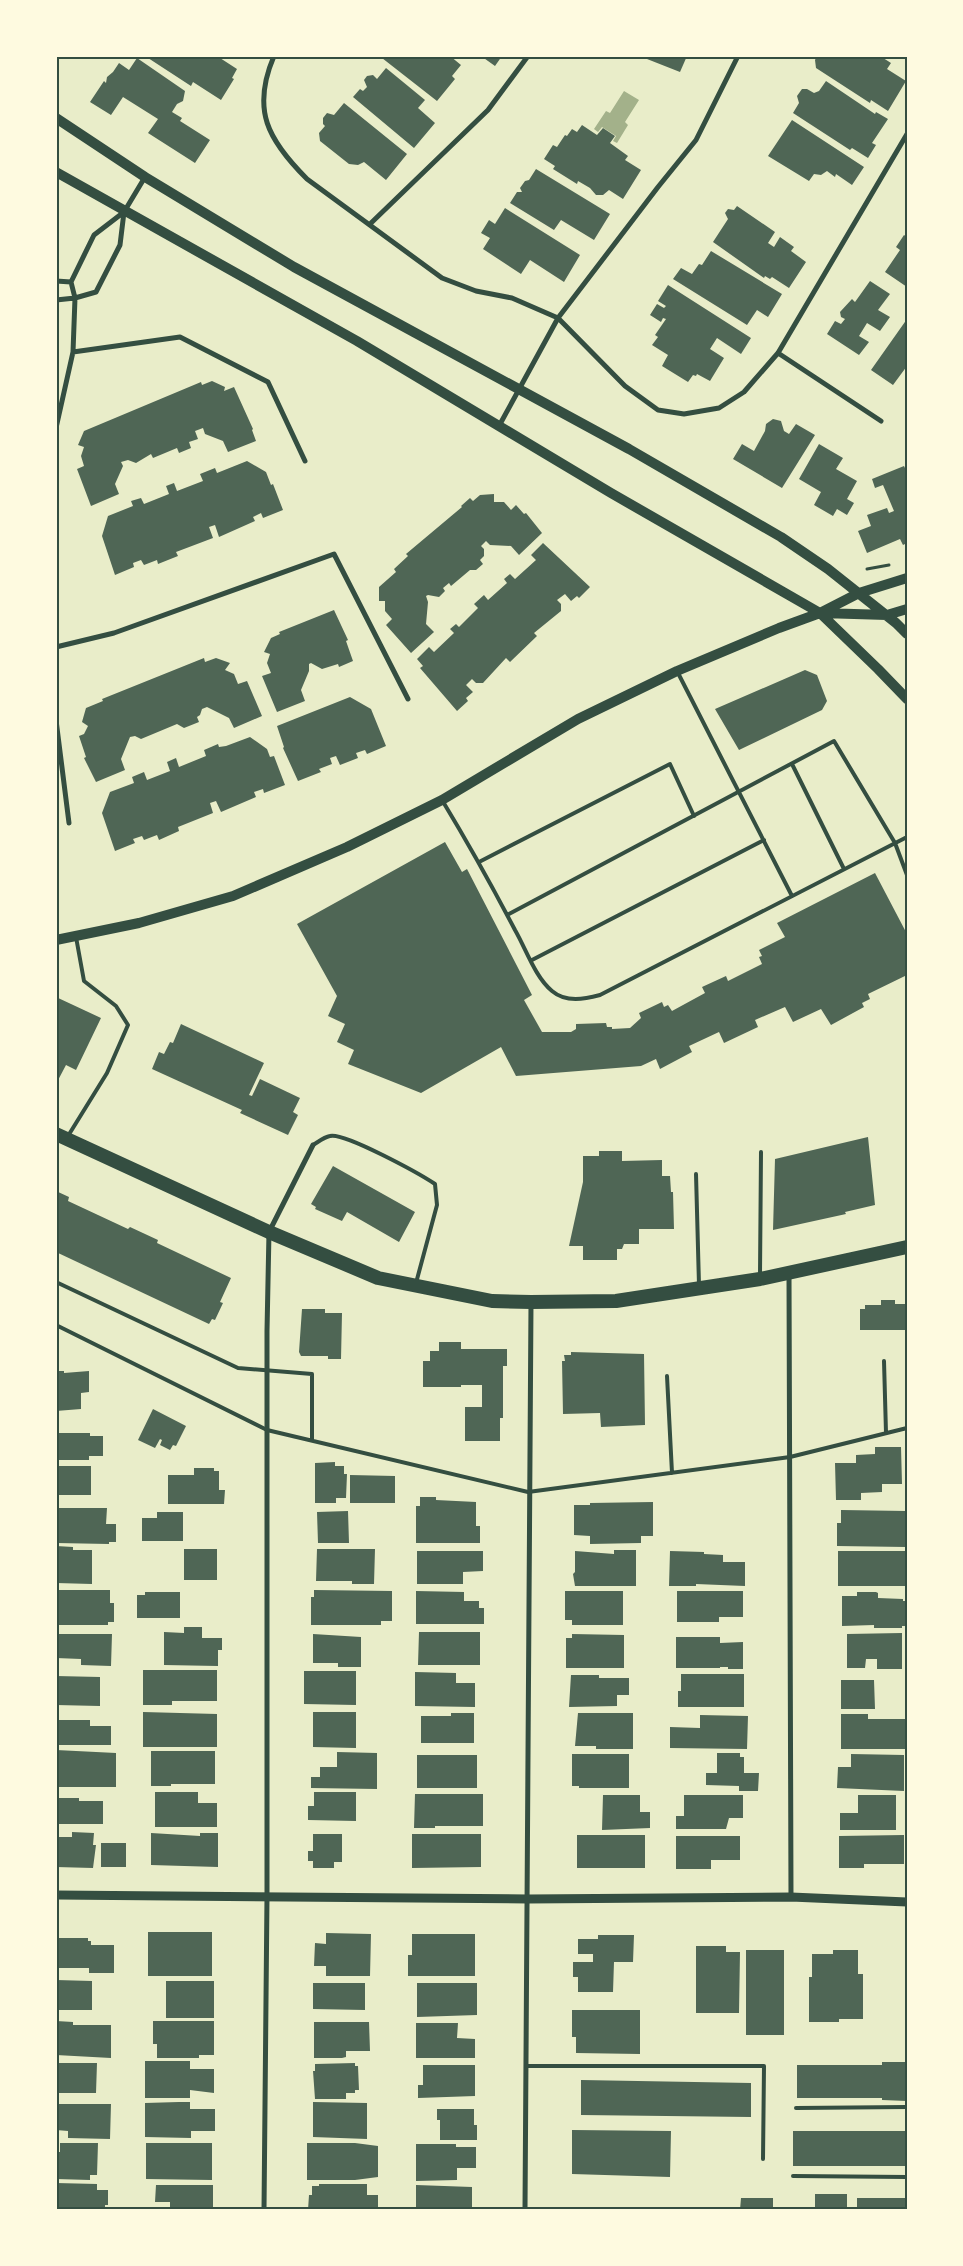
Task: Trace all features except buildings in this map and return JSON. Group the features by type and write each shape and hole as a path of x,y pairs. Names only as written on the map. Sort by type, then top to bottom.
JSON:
{"highway":[{"path":"61,1137 269,1232 378,1278 492,1300 531,1302 616,1301 760,1280 907,1247"}],"main road":[{"path":"56,118 146,177 294,267 518,388 782,537 859,593 907,634"},
{"path":"56,172 356,342 498,427 820,613 878,668 907,699"},
{"path":"56,940 139,922 233,896 347,847 442,800 578,719 677,671 779,628 820,613 859,593 907,578"},
{"path":"820,613 887,615 907,609"}],"street":[{"path":"274,56 267,74 262,108 274,140 288,160 307,179 442,278 476,291 512,298 558,318 625,386 658,410 684,414 719,408 744,392 778,352 907,134"},
{"path":"370,224 488,110 528,56"},
{"path":"498,427 558,318 696,140 738,56"},
{"path":"56,428 73,352 75,298 71,282 94,234 124,212 146,177"},
{"path":"56,300 75,298 96,292 120,245 124,212"},
{"path":"56,281 71,282"},
{"path":"73,352 180,337 268,382 305,461"},
{"path":"778,352 881,422"},
{"path":"56,647 114,633 334,554 408,699"},
{"path":"56,720 69,823"},
{"path":"264,2210 269,1232 313,1145"},
{"path":"789,1274 791,1897"},
{"path":"525,2210 528,1899 528,1492 531,1302"},
{"path":"56,1895 528,1899 791,1897 907,1902"}],"lane":[{"path":"677,671 792,896"},
{"path":"507,915 834,741 895,843 907,876"},
{"path":"479,862 670,764 694,816"},
{"path":"792,764 844,870"},
{"path":"442,800 479,862 532,960 553,992 568,998 584,999 600,995 907,837"},
{"path":"532,960 764,840"},
{"path":"61,1137 107,1073 128,1025 116,1006 84,981 76,937"},
{"path":"313,1145 330,1135 345,1138 405,1166 435,1184 437,1205 415,1285"},
{"path":"760,1280 761,1152"},
{"path":"696,1174 699,1290"},
{"path":"56,1282 238,1368 312,1374 312,1440"},
{"path":"56,1325 267,1430 528,1492 790,1457 907,1428"},
{"path":"884,1361 886,1432"},
{"path":"667,1376 672,1473"},
{"path":"526,2066 764,2066 763,2159"},
{"path":"796,2108 907,2107"},
{"path":"793,2176 907,2177"}],"shaded area":[{"path":"624,91 639,100 625,122 628,125 617,143 613,141 616,136 602,127 598,132 594,129 606,111 610,113"}]}
